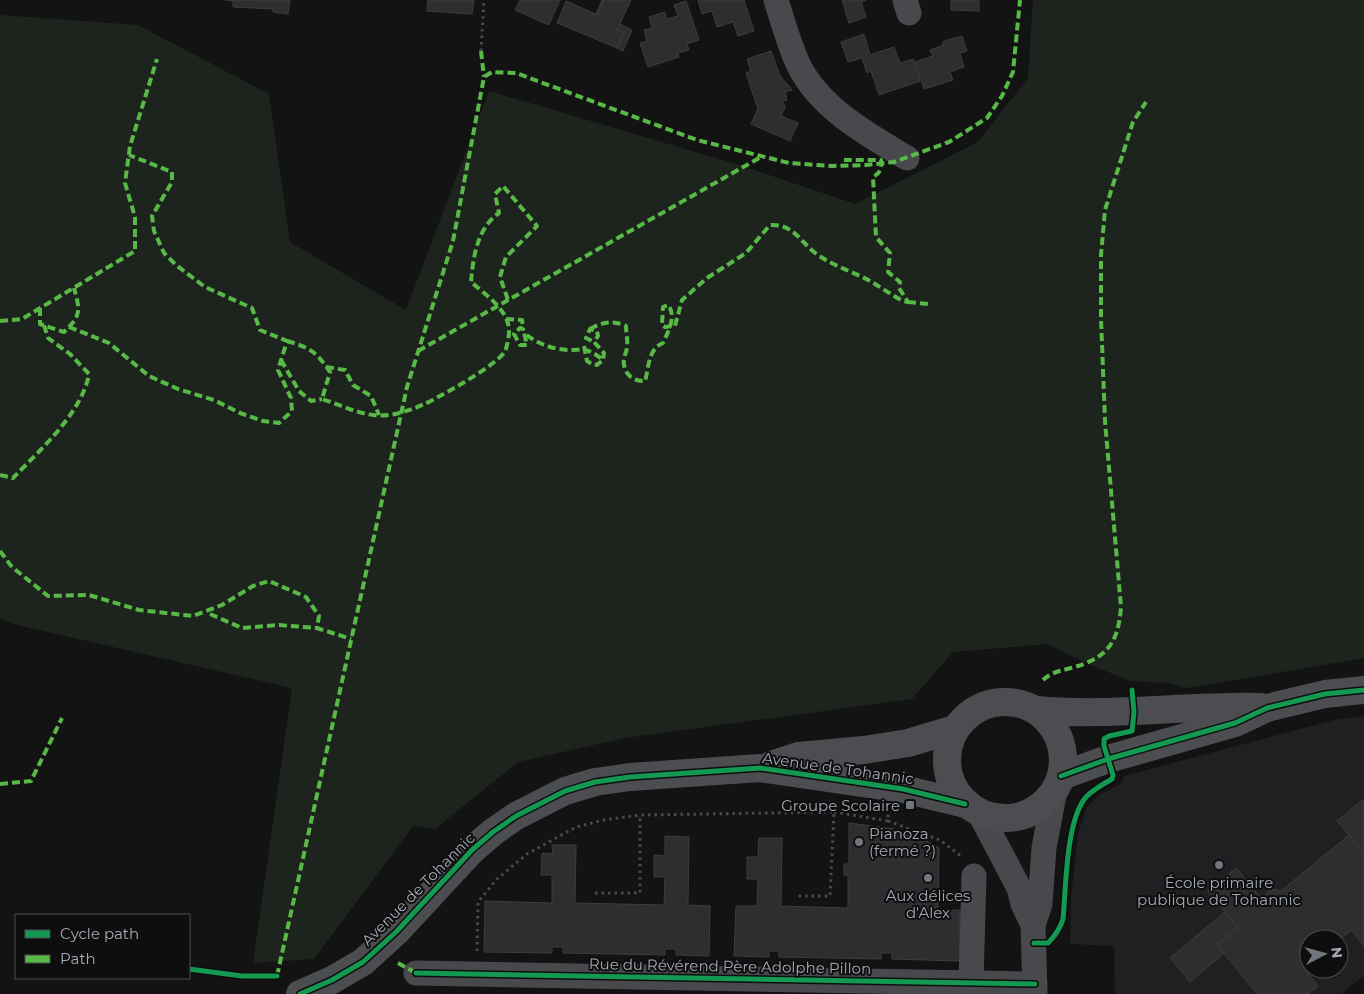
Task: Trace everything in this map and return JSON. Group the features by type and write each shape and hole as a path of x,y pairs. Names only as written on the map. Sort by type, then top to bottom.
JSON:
{"street":[{"path":"776,0 799,67 811,84 827,102 863,131 907,158"},
{"path":"1058,784 1108,759 1235,723 1267,708 1325,694 1364,690"},
{"path":"1036,710 1050,723 1059,739 1063,758 1058,784 1044,804 1030,813 1014,818 997,819 973,809 953,788 947,768 947,748 955,729 965,717 977,708 991,703 1022,704 1036,710 1066,713 1134,712 1230,706 1267,708"},
{"name":"Avenue de Tohannic","path":"760,768 798,756 864,750 908,743 955,729"},
{"name":"Avenue de Tohannic","path":"300,994 332,980 363,962 396,932 472,850 516,816 565,791 604,781 630,777 760,768 903,789 973,809"},
{"name":"Rue du Révérend Père Adolphe Pillon","path":"416,973 971,982 1035,989 1033,925 1040,904 1044,848 1058,784"},
{"name":"Rue du Révérend Père Adolphe Pillon","path":"973,809 1019,888 1023,904 1033,925"},
{"path":"969,867 971,982"}],"path":[{"path":"481,51 484,0"},
{"path":"796,896 830,896 834,812"},
{"path":"476,974 478,902 497,879 527,854 576,827 604,820 640,815 834,812 888,821 940,840 969,867"},
{"path":"888,812 888,821"},
{"path":"595,893 640,893 640,815"}],"shaded area":[{"path":"1033,0 1364,0 1364,658 1188,688 1168,683 1130,681 1086,663 1048,644 953,652 912,699 625,738 518,762 435,829 413,826 314,959 253,963 292,688 13,624 0,618 0,15 138,25 269,94 290,242 406,310 489,91 743,166 855,204 978,142 1028,78"},
{"name":"École primaire publique de Tohannic","path":"1364,716 1364,976 1342,994 1115,994 1114,946 1070,944 1071,897 1078,834 1087,807 1099,795 1121,784 1124,776 1334,720"}],"building":[{"path":"225,0 290,0 288,14 273,12 273,9 233,7 233,1"},
{"path":"428,0 474,0 472,14 427,11"},
{"path":"520,0 560,0 549,25 515,10"},
{"path":"602,0 604,0 598,15 596,14"},
{"path":"604,0 631,0 617,30 624,33 617,48 557,23 566,1 598,15"},
{"path":"698,0 744,0 754,31 738,36 733,22 717,27 712,11 702,14"},
{"path":"842,0 866,0 861,2 866,17 849,23"},
{"path":"951,0 979,0 979,11 951,10"},
{"path":"686,1 699,40 687,44 689,50 678,53 679,57 648,67 640,43 647,41 644,30 652,28 649,17 665,12 667,19 678,16 674,5"},
{"path":"620,24 632,30 623,51 617,48 624,33 617,30"},
{"path":"864,34 870,55 894,47 900,63 913,59 920,81 879,95 871,71 867,73 862,58 848,62 841,42"},
{"path":"962,36 967,51 960,53 964,67 950,72 953,80 924,89 915,62 933,56 930,50 942,46 944,41"},
{"path":"771,51 780,76 792,90 785,92 787,100 783,101 785,108 781,116 798,123 790,141 751,124 758,109 746,73 751,71 747,59"},
{"path":"1364,799 1364,852 1337,821"},
{"path":"849,823 894,829 916,835 939,848 938,910 960,910 960,961 892,959 892,953 881,953 881,959 779,957 779,951 769,951 769,957 734,956 736,906 757,906 758,879 747,879 747,857 758,857 759,838 782,838 781,906 848,908 848,875 844,875 844,864 849,864"},
{"path":"1349,835 1364,852 1364,946 1351,930 1349,932 1349,929 1299,929 1299,979 1313,979 1318,986 1308,994 1257,994 1217,945 1238,927 1208,891 1236,868 1261,898 1271,889 1280,892"},
{"path":"665,836 689,837 688,905 710,906 709,956 676,955 676,949 665,949 665,955 563,953 563,947 552,947 552,953 484,952 485,901 552,903 552,875 541,875 542,853 553,854 552,845 576,845 575,903 664,905 665,877 654,877 654,855 665,856"},
{"path":"1225,912 1238,927 1217,945 1223,954 1190,982 1170,958"}],"marked path":[{"path":"277,976 407,387 453,241 484,77 492,72 516,73 697,140 789,163 832,166 894,162 949,142 987,118 1002,96 1013,72 1020,0"},
{"path":"481,51 484,77"},
{"path":"0,321 22,319 135,251 135,217 125,183 130,146 157,59"},
{"path":"1043,680 1053,673 1084,664 1102,654 1114,639 1120,620 1121,607 1105,421 1101,318 1101,255 1105,210 1133,122 1146,102"},
{"path":"69,327 109,343 149,376 178,389 214,400 240,413 263,421 279,423 292,411 291,398 278,370 287,341 260,330 252,308 205,287 176,265 164,253 154,231 152,216 172,182 172,172 129,155"},
{"path":"418,351 761,157"},
{"path":"590,329 608,323 626,326 627,350 624,358 626,372 636,380 645,381 652,354 663,343 667,334 669,329 671,324 671,309 668,305 663,307 662,325 665,327 675,326 682,300 707,278 746,253 770,225 778,225 790,230 820,257 908,302 899,288 900,282 888,272 890,253 876,237 873,177 880,170 881,160 844,160"},
{"path":"287,341 312,351 321,359 330,372 322,399 373,415 394,414 410,410 449,391 490,365 505,351 509,337 508,324 496,304 471,282 478,244 486,227 499,213 495,194 503,186 537,226 506,257 500,277 508,300"},
{"path":"40,308 40,324 64,332 74,321 78,312 78,302 74,288"},
{"path":"908,302 929,304"},
{"path":"506,319 522,320 523,329 520,328 514,334 520,345 527,345 524,333 549,347 566,350 586,350 603,360 604,353 594,342 598,336 597,331 590,329 586,338 594,342"},
{"path":"0,475 13,478 69,417 85,389 89,374 70,354 48,338 44,325"},
{"path":"584,346 587,361 597,365 603,360"},
{"path":"281,360 299,391 311,401 322,399"},
{"path":"326,367 345,370 353,385 371,396 379,415"},
{"path":"0,551 12,567 48,596 89,595 139,610 193,616 222,605 253,586 269,581 306,597 319,616 317,628 351,639"},
{"path":"210,614 242,628 279,625 317,628"},
{"path":"0,784 31,781 62,718"},
{"path":"398,963 416,973"}],"cycle path":[{"path":"1034,943 1048,943 1062,923 1066,872 1074,821 1086,797 1112,779 1113,775 1104,746 1104,739 1109,736 1132,731 1134,712 1132,690"},
{"path":"1061,776 1108,759 1235,723 1267,708 1325,694 1364,690"},
{"path":"300,994 332,980 363,962 396,932 472,850 493,832 516,816 565,791 595,782 630,777 760,768 903,789 965,804"},
{"path":"190,969 242,976 277,976"},
{"path":"416,973 1035,984"}],"place":[{"name":"Groupe Scolaire","path":"910,805"},
{"name":"Pianoza (fermé ?)","path":"859,842"},
{"name":"École primaire publique de Tohannic","path":"1219,865"},
{"name":"Aux délices d'Alex","path":"928,878"}]}
